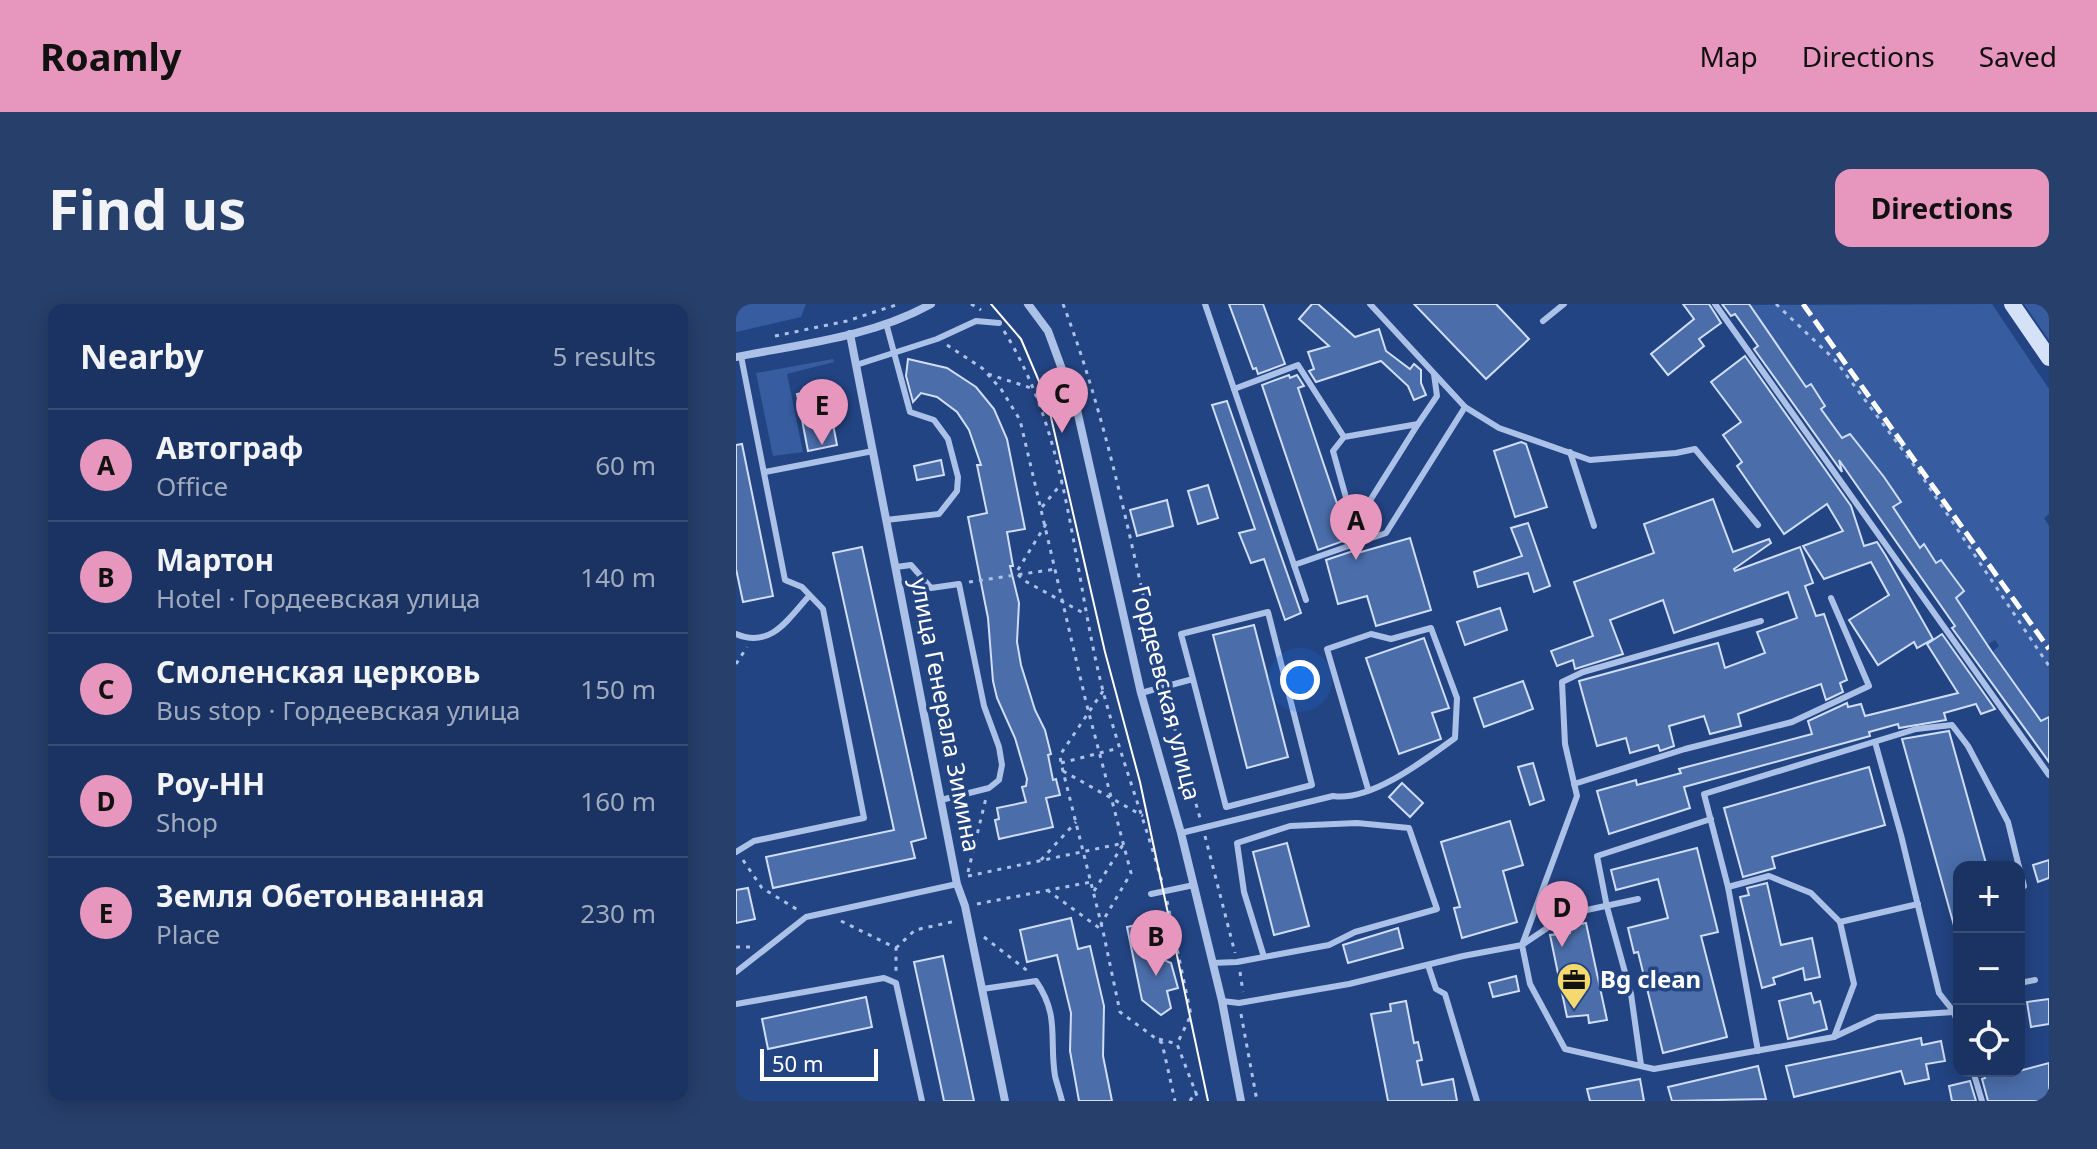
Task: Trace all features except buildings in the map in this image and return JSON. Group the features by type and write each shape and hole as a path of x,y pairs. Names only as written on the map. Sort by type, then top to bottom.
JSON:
{"main road":[{"path":"2012,304 2049,358"}],"street":[{"path":"738,357 850,334 913,314 931,304"},
{"name":"Гордеевская улица","path":"1028,304 1048,331 1077,410 1141,693 1181,833 1222,1001 1241,1101"},
{"name":"улица Генерала Зимина","path":"850,334 957,884 969,922 1005,1101"}],"lane":[{"path":"1205,304 1306,600"},
{"path":"1370,304 1465,407 1499,428 1590,460 1695,449 1758,525"},
{"path":"1543,321 1564,304"},
{"path":"1715,304 2049,775"},
{"path":"856,365 937,339 976,321 999,323"},
{"path":"886,323 910,412 934,420 948,439 958,477 957,491 939,514 886,520"},
{"path":"737,852 754,841 864,818 823,609 802,587 785,580 765,472 738,357"},
{"path":"1234,389 1298,365 1344,437"},
{"path":"1418,424 1344,437 1333,451 1354,526 1437,396 1433,372"},
{"path":"1294,565 1386,533 1465,407"},
{"path":"765,472 873,451"},
{"path":"1570,452 1594,526"},
{"path":"896,567 911,565 931,588 959,584 984,706 1000,756 999,780 989,788 941,800"},
{"path":"736,634 753,639 773,634 809,596"},
{"path":"1574,784 1685,749 1792,722 1869,686 1831,598"},
{"path":"1268,612 1312,785 1226,807 1193,679 1181,634 1268,612"},
{"path":"1761,621 1583,672 1562,682 1565,744 1577,796 1522,945 1530,984 1565,1049 1654,1069 1834,1037 1877,1017 1953,1010"},
{"path":"1181,833 1333,796 1347,799 1411,771 1455,738 1457,698 1431,628 1391,639 1371,634 1327,649 1368,789"},
{"path":"1141,693 1193,679"},
{"path":"1758,1051 1728,887 1704,794 1916,729 1952,725 1968,746 2008,822 2018,861"},
{"path":"1875,742 1939,993 1953,1007"},
{"path":"1641,1065 1631,994 1607,907 1597,856 1711,819"},
{"path":"1212,963 1237,962 1329,945 1355,932 1437,909 1409,828 1357,823 1290,826 1237,843 1244,892 1264,957"},
{"path":"1728,887 1769,876 1811,893 1840,922 1854,984 1834,1037"},
{"path":"736,972 806,917 957,884"},
{"path":"1151,894 1194,885"},
{"path":"1222,1001 1239,1003 1349,984 1522,945 1556,922 1582,911 1638,899"},
{"path":"1840,922 1918,904"},
{"path":"1428,965 1436,989 1445,994 1477,1101"},
{"path":"736,1004 884,978 896,983 922,1101"},
{"path":"2025,982 2035,980"},
{"path":"982,989 1036,981 1048,998 1054,1027 1055,1074 1062,1101"},
{"path":"1975,1077 1982,1101"}],"path":[{"path":"766,338 847,321 899,304"},
{"path":"971,304 999,323 1035,389 1062,483 1103,691 1144,817 1164,891 1191,1015 1177,1044 1199,1101"},
{"path":"1063,304 1078,341 1108,451 1164,687 1244,990 1239,1003 1257,1101"},
{"path":"1776,304 1835,360 1919,472 2049,666"},
{"path":"937,339 988,374 1020,420 1089,712 1131,873 1101,924"},
{"path":"988,374 1035,389"},
{"path":"1042,507 1062,483"},
{"path":"1016,573 1046,524"},
{"path":"959,584 1056,569"},
{"path":"1016,573 1088,616"},
{"path":"736,664 753,639"},
{"path":"1103,691 1060,755 1061,763 1120,1012 1162,1043 1175,1101"},
{"path":"1061,763 1121,748"},
{"path":"1063,771 1144,817"},
{"path":"989,788 967,876 1124,843"},
{"path":"1041,860 1076,822"},
{"path":"1093,892 1124,843"},
{"path":"737,852 762,888 806,917"},
{"path":"965,906 1091,882"},
{"path":"1047,890 1103,931"},
{"path":"824,913 896,948"},
{"path":"896,983 896,948 915,930 969,922 1027,969 1036,981"},
{"path":"1156,1038 1177,1044"},
{"path":"1190,1101 1196,1091"}],"shaded area":[{"path":"736,304 806,304 801,317 736,332"},
{"path":"1992,304 2049,389 2049,514 2044,518 2049,526 2049,717 2041,721 1992,652 1999,646 1995,640 1988,644 1956,598 1964,591 1941,561 1932,565 1924,554 1929,551 1925,545 1920,548 1893,507 1901,502 1870,459 1865,461 1851,434 1842,438 1821,409 1825,405 1811,385 1806,387 1748,305"},
{"path":"2024,304 2047,304 2049,340"},
{"path":"833,359 834,362 787,374 803,452 773,456 756,373"}],"tram line":[{"path":"991,304 1021,339 1047,400 1105,652 1140,782 1208,1101"}],"railway":[{"path":"1803,304 2049,649"}],"place":[{"name":"Смоленская церковь","path":"1062,433"},
{"name":"Земля Обетонванная","path":"822,445"},
{"name":"Автограф","path":"1356,560"},
{"name":"Роу-НН","path":"1562,947"},
{"name":"Мартон","path":"1156,976"},
{"name":"Bg clean","path":"1574,1011"}]}
